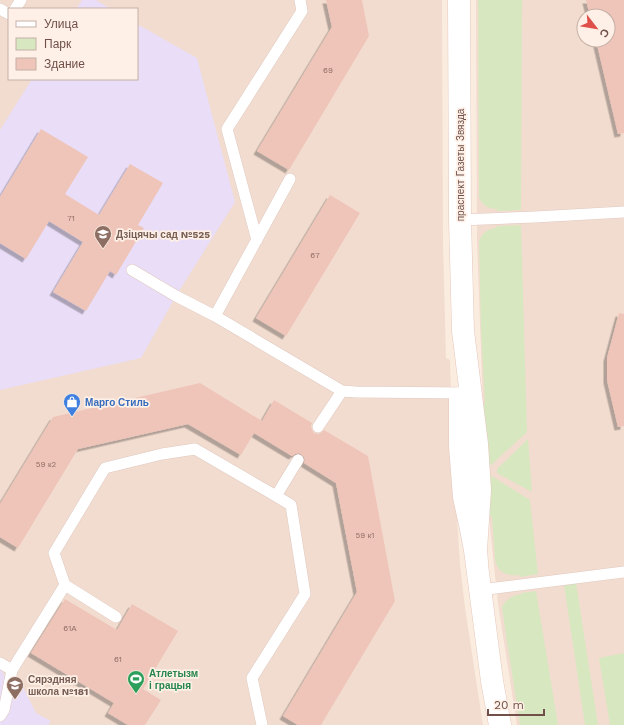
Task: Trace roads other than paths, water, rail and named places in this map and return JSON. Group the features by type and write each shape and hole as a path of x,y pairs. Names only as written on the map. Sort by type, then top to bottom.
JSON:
{"main road":[{"name":"праспект Газеты Звязда","path":"459,0 460,220 465,393 459,430 465,505 477,562 492,681 500,725"}],"lane":[{"path":"257,240 227,129 302,11 300,0"},
{"path":"215,316 290,179"},
{"path":"460,220 624,212"},
{"path":"132,270 176,296 215,316 342,391 465,393"},
{"path":"318,427 342,391"},
{"path":"116,617 65,584 54,553 105,468 162,454 195,448 291,505 305,594 252,678 262,725"},
{"path":"276,496 298,460"},
{"path":"480,590 624,572"},
{"path":"0,716 4,710 12,670 65,584"},
{"path":"0,663 12,670"}],"place":[{"name":"Дзіцячы сад №525","path":"103,249"},
{"name":"Марго Стиль","path":"72,417"},
{"name":"Атлетызм і грацыя","path":"136,694"},
{"name":"Сярэдняя школа №181","path":"15,700"}]}
